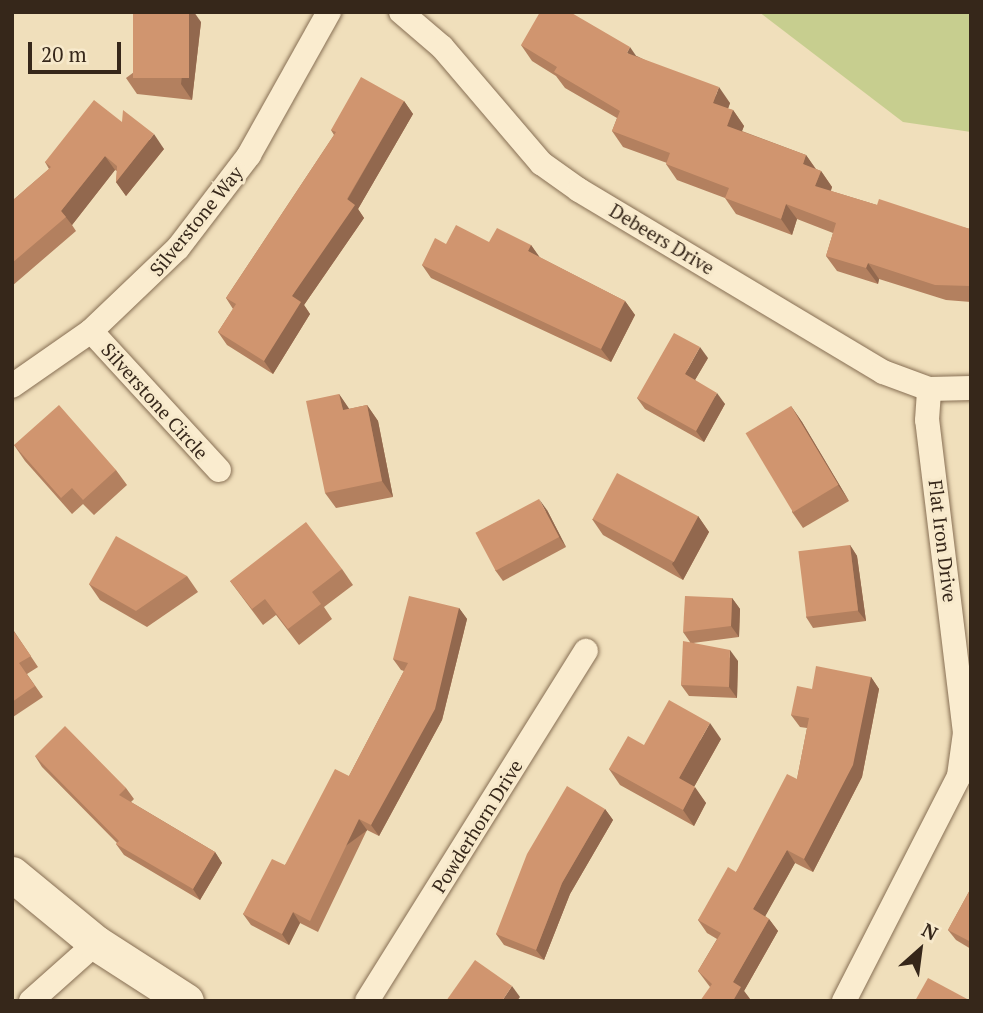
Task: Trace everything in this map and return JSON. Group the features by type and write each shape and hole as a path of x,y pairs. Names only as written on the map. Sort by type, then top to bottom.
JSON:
{"street":[{"name":"Silverstone Way","path":"12,386 91,331 130,299 218,198 249,155 329,12"},
{"name":"Debeers Drive","path":"401,12 442,47 510,129 560,176 883,372 929,389 971,388"},
{"name":"Silverstone Circle","path":"91,331 219,470"},
{"name":"Flat Iron Drive","path":"844,1001 965,779 965,733 927,420 929,389"},
{"name":"Powderhorn Drive","path":"367,1001 586,651"},
{"path":"12,874 96,943 186,1001"},
{"path":"31,1001 96,943"}],"green space":[{"path":"759,12 971,12 971,132 903,122"}],"building":[{"path":"133,12 189,12 189,78 133,78"},
{"path":"540,12 570,12 630,47 627,53 719,87 713,103 733,110 727,126 806,155 803,164 821,171 815,186 877,205 879,199 970,229 971,220 971,286 935,285 868,263 866,268 826,256 836,223 786,204 781,219 725,198 729,188 666,164 670,153 612,131 620,111 554,72 557,67 521,45"},
{"path":"361,77 404,101 347,199 355,205 292,296 301,302 264,361 218,332 236,304 226,298 336,132 331,130"},
{"path":"94,100 122,122 123,110 154,134 116,182 117,166 105,156 61,211 66,217 12,263 12,201 51,167 45,162"},
{"path":"456,225 489,242 497,228 531,245 528,251 625,301 601,349 422,265 435,238 446,244"},
{"path":"674,333 700,347 685,374 717,393 696,431 637,398"},
{"path":"339,394 343,410 367,405 382,481 325,493 306,401"},
{"path":"59,405 116,470 83,500 72,488 61,498 14,445"},
{"path":"791,406 838,485 793,512 746,433"},
{"path":"617,473 698,516 674,562 593,519"},
{"path":"539,499 559,537 496,571 475,533"},
{"path":"306,522 342,569 312,592 321,604 288,629 265,599 252,609 230,581"},
{"path":"116,536 187,576 136,611 89,584"},
{"path":"850,545 858,611 806,617 798,551"},
{"path":"409,596 459,608 435,709 371,825 359,819 310,921 293,912 282,934 243,914 272,859 285,865 335,769 349,776 408,663 393,659"},
{"path":"685,596 732,598 731,626 683,632"},
{"path":"12,629 31,656 19,663 35,686 12,702"},
{"path":"683,641 730,650 729,687 681,685"},
{"path":"816,666 871,677 853,765 804,859 787,850 753,909 769,919 733,982 741,987 733,1001 700,1001 712,984 698,971 721,933 698,920 728,867 736,872 787,774 797,779 809,718 791,715 797,686 812,689"},
{"path":"669,700 710,723 679,778 695,787 683,810 609,769 628,736 644,745"},
{"path":"65,726 126,788 119,795 215,852 193,889 116,844 119,841 35,756"},
{"path":"567,786 605,809 562,883 536,950 496,934 527,854"},
{"path":"971,888 971,942 948,930"},
{"path":"475,960 512,986 502,1001 446,1001"},
{"path":"928,978 969,1000 915,1001"}]}
